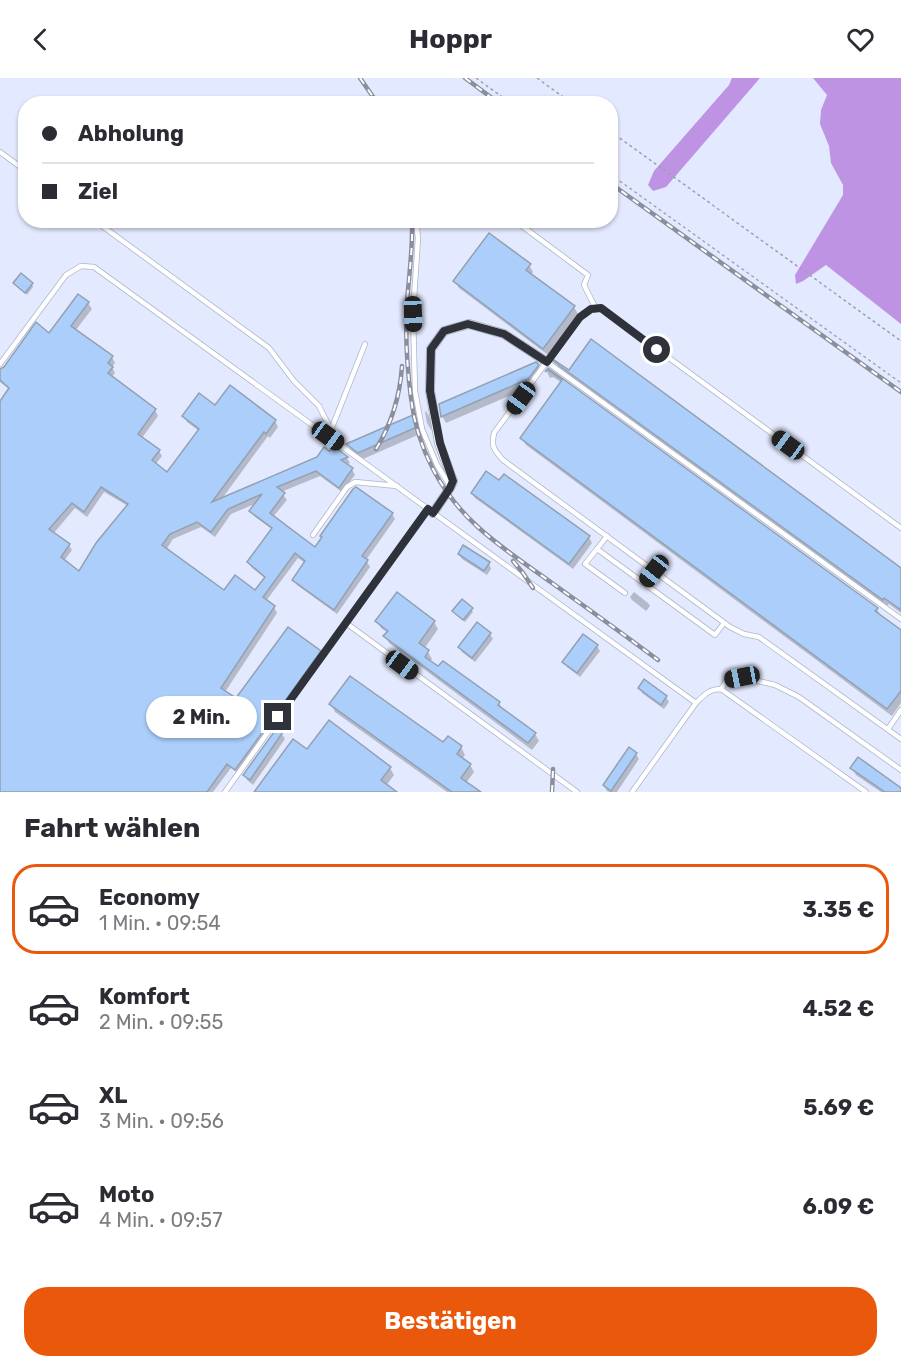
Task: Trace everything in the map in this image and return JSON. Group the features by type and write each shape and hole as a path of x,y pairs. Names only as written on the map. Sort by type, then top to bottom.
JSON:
{"street":[{"path":"431,511 453,481 440,443 430,391 431,349 444,331 468,324 504,334 547,362"}],"lane":[{"path":"0,152 18,165"},
{"path":"105,228 269,348 294,381 319,406 331,430"},
{"path":"417,228 413,314 415,391 422,429 437,465 450,488"},
{"path":"525,228 588,275 584,285 596,309"},
{"path":"0,364 66,275 81,266 94,267 696,703"},
{"path":"901,528 601,308 591,309 580,317 494,433 492,443 503,460 724,623 744,634 759,637 901,739"},
{"path":"328,436 365,344"},
{"path":"547,362 901,619"},
{"path":"313,535 347,487 355,482 397,486"},
{"path":"225,792 346,623 431,511"},
{"path":"607,536 585,564 625,593"},
{"path":"597,549 715,635 724,623"},
{"path":"644,583 654,571"},
{"path":"346,623 577,792"},
{"path":"721,689 727,680 742,677 776,685 799,697 901,770"},
{"path":"632,792 696,703 713,689 721,689 867,792"},
{"path":"888,729 901,710"}],"path":[{"path":"476,78 501,96"},
{"path":"537,78 562,96"},
{"path":"618,137 901,341"},
{"path":"618,180 901,383"}],"shaded area":[{"path":"732,78 760,78 666,187 653,191 648,185 654,171 729,85"},
{"path":"813,78 901,78 901,324 826,265 796,284 795,275 843,195 843,185 831,163 829,146 820,124 821,110 827,95"}],"building":[{"path":"489,233 531,264 526,270 575,306 543,349 453,281"},
{"path":"21,273 33,283 25,293 13,283"},
{"path":"78,294 89,302 71,326 113,356 108,363 113,367 108,373 156,409 138,434 160,450 152,460 167,472 199,429 182,416 199,393 215,405 230,385 276,420 266,434 264,432 212,502 317,457 324,447 329,451 336,448 348,457 341,460 353,468 339,488 316,471 277,487 285,493 270,513 315,547 322,537 320,536 356,487 393,513 362,556 368,560 334,610 292,580 305,561 295,553 263,597 275,606 221,688 236,698 288,627 321,651 235,770 227,764 207,792 0,792 0,401 9,388 0,380 0,369 4,367 36,322 49,333","holes":["101,487 128,504 96,543 79,571 61,557 70,544 49,529 72,503 84,512","262,494 249,511 272,528 247,562 265,577 255,590 235,575 224,590 162,545 170,534 197,522 211,532 228,509"]},
{"path":"591,339 901,568 901,610 884,598 883,600 553,361 569,370"},
{"path":"536,362 539,365 528,379 441,417 439,404"},
{"path":"548,368 878,608 875,611 901,630 901,691 887,709 520,438 562,380 548,370 545,372"},
{"path":"415,414 417,427 358,453 346,444"},
{"path":"486,471 499,480 504,474 590,536 569,564 471,493"},
{"path":"463,545 490,562 484,571 458,554"},
{"path":"397,592 435,621 419,643 429,650 425,657 438,666 443,661 500,702 498,705 536,733 528,743 383,636 388,631 375,621"},
{"path":"462,599 473,608 463,620 452,611"},
{"path":"477,622 491,633 472,658 458,647"},
{"path":"583,634 598,645 577,673 562,662"},
{"path":"350,676 443,742 448,736 462,746 457,754 471,764 461,778 481,792 452,792 329,704"},
{"path":"644,679 667,696 661,705 638,688"},
{"path":"329,720 391,767 381,780 397,792 254,792 293,739 307,749"},
{"path":"277,728 283,732 250,780 243,775"},
{"path":"629,747 637,753 611,791 603,785"},
{"path":"858,757 901,788 901,792 885,792 850,768"}],"railway":[{"path":"360,78 372,96"},
{"path":"465,78 489,96"},
{"path":"618,189 901,392"},
{"path":"412,228 406,314 408,374 419,435 442,485 465,515 487,535 658,660"},
{"path":"376,449 387,429 394,409 402,366"},
{"path":"513,561 533,588"},
{"path":"552,792 553,769"}],"route":[{"path":"278,717 428,509 433,513 450,488 453,481 440,443 430,391 431,349 444,331 468,324 504,334 547,362 580,317 591,309 601,308 657,350"}]}
